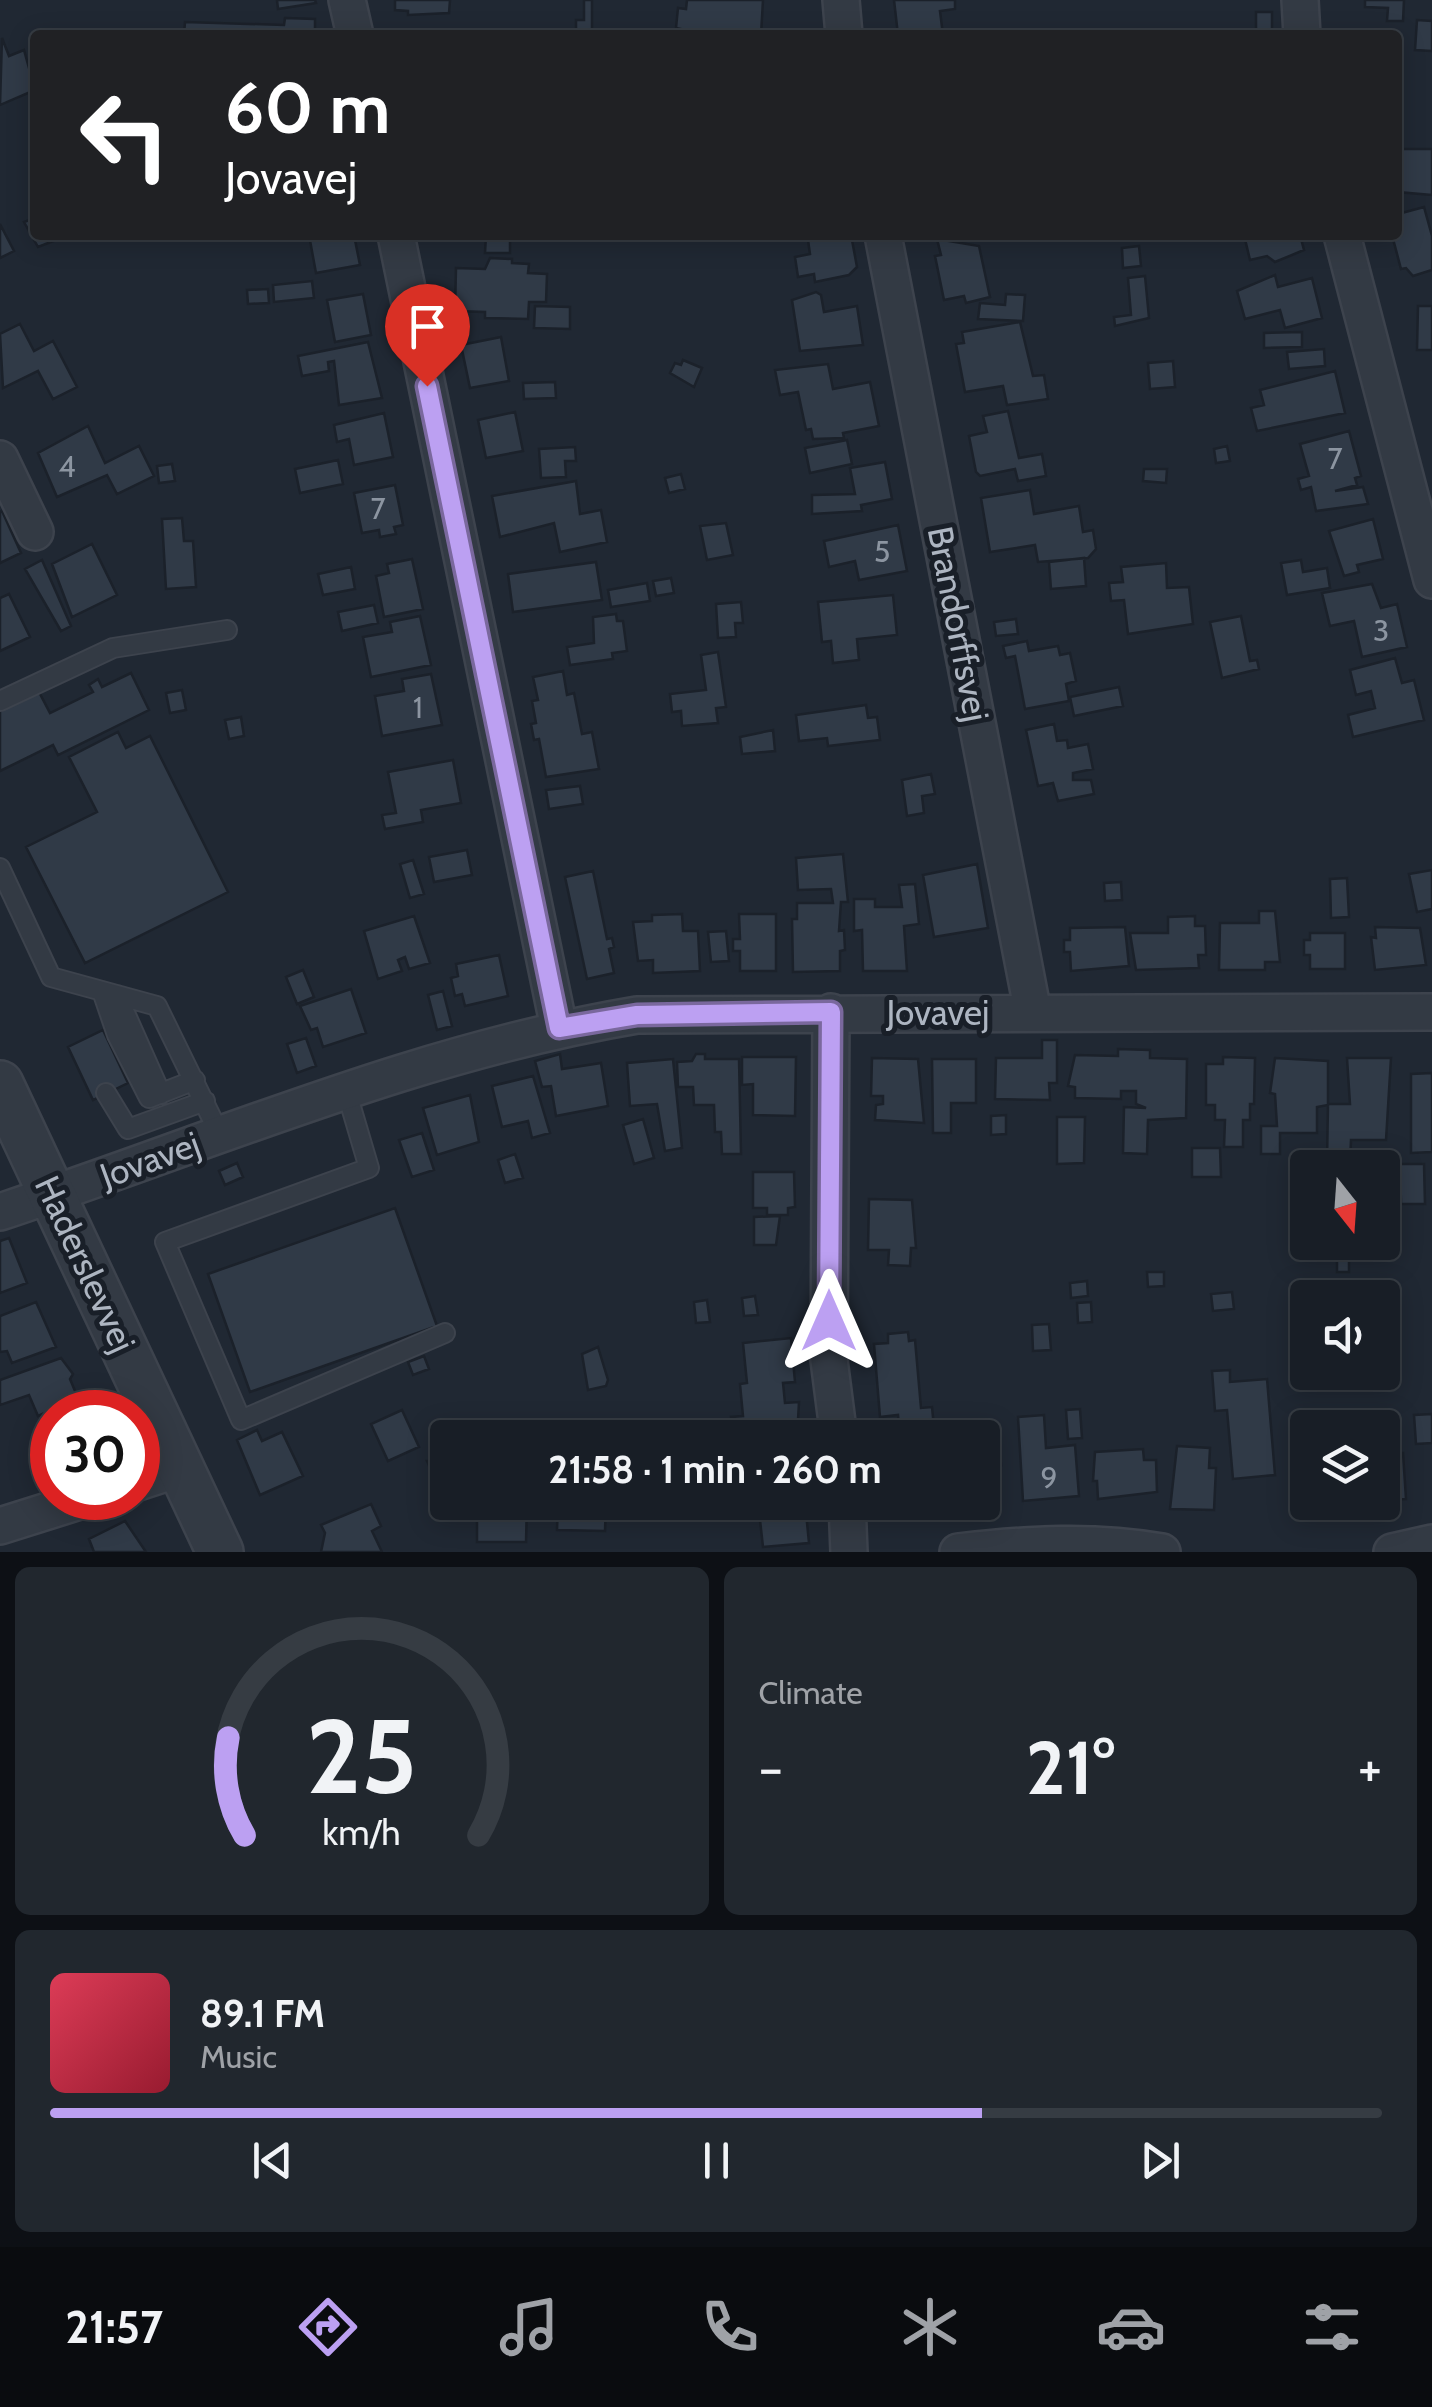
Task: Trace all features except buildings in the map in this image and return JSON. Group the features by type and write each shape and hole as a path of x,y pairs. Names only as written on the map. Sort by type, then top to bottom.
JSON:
{"street":[{"path":"348,0 353,30"},
{"path":"841,0 844,30"},
{"path":"1300,0 1302,30"},
{"path":"397,240 559,1028"},
{"name":"Brandorffsvej","path":"883,240 1034,1013"},
{"path":"1343,240 1432,580"},
{"path":"0,458 35,532"},
{"path":"831,1012 829,1360 837,1420"},
{"name":"Jovavej","path":"0,1212 346,1090 559,1028 637,1015 1432,1012"},
{"name":"Haderslevvej","path":"0,1084 220,1552"},
{"path":"160,1475 181,1468"},
{"path":"0,1526 30,1517"},
{"path":"847,1520 848,1552"},
{"path":"1392,1552 1432,1543"},
{"path":"958,1552 1056,1544 1117,1544 1162,1552"}],"lane":[{"path":"0,701 113,648 227,630"},
{"path":"0,868 51,978 157,1006 220,1134"},
{"path":"110,993 161,1094 195,1080"},
{"path":"346,1090 370,1168 165,1242 240,1420 445,1333"},
{"path":"106,1093 128,1129 205,1101"}],"route":[{"path":"427,386 559,1028 637,1015 831,1012 829,1321"}]}
